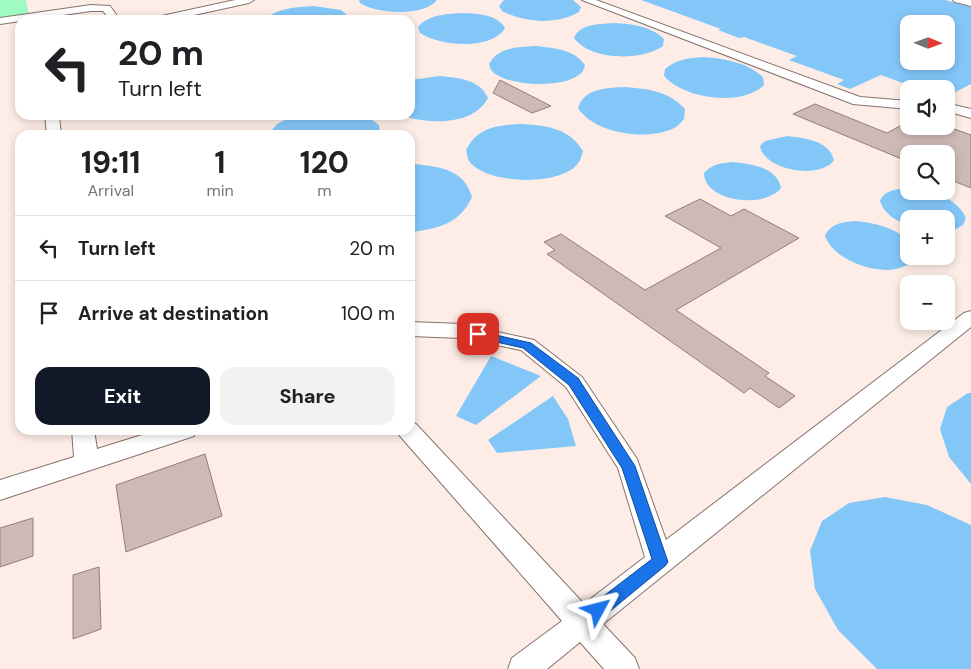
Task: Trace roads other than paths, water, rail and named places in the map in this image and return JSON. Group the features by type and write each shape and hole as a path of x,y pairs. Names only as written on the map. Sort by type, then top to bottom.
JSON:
{"lane":[{"path":"202,0 212,8"},
{"path":"180,15 249,0"},
{"path":"588,0 858,101 900,104"},
{"path":"958,0 971,3"},
{"path":"43,14 106,8 111,15"},
{"path":"0,21 15,19"},
{"path":"955,108 971,114"},
{"path":"523,669 971,317"},
{"path":"415,329 462,331 527,345 574,382 629,466 660,562"},
{"path":"83,435 86,462"},
{"path":"0,490 170,435"},
{"path":"413,435 624,669"}],"water":[{"path":"359,0 437,0 422,9 400,12 377,10 367,7 360,3"},
{"path":"504,0 573,0 581,7 579,12 570,16 551,21 540,21 520,18 502,11 499,6"},
{"path":"641,0 945,0 971,7 971,84 955,92 955,80 900,80 900,82 881,75 850,89 837,84 844,80 789,60 797,56 718,30 721,29"},
{"path":"314,6 341,10 347,15 271,15 294,8"},
{"path":"464,13 492,17 502,23 505,28 489,40 465,44 439,41 420,33 418,27 427,19 439,15"},
{"path":"615,23 647,28 664,39 663,46 654,51 630,56 604,55 582,46 574,38 581,29 586,27"},
{"path":"535,46 569,52 585,65 583,71 575,77 564,81 537,84 510,80 492,71 489,64 493,58 503,51"},
{"path":"704,57 728,60 750,68 763,77 764,85 754,92 742,96 728,98 713,97 685,90 673,84 664,76 665,69 674,63"},
{"path":"440,76 461,79 480,87 488,98 472,114 460,118 448,121 415,119 415,79"},
{"path":"625,87 650,90 672,98 685,109 684,119 676,127 665,132 652,134 623,133 596,124 578,108 585,96 597,90"},
{"path":"285,120 372,120 379,125 380,130 272,130 277,124"},
{"path":"523,124 549,127 571,137 583,151 579,162 570,170 557,176 524,180 491,175 478,169 469,161 466,150 471,142 483,131 498,126"},
{"path":"787,136 808,139 821,144 827,148 834,160 818,170 806,171 782,167 771,162 764,155 760,146 765,141"},
{"path":"733,162 748,164 769,171 779,181 781,188 773,195 762,199 750,200 724,196 714,191 707,183 704,173 717,164"},
{"path":"415,164 442,168 457,175 463,180 472,197 467,206 454,219 429,229 415,231"},
{"path":"900,189 900,200 949,200 962,211 966,218 963,225 955,229 955,210 900,210 900,222 895,219 884,210 880,201 882,197 894,190"},
{"path":"855,221 877,225 900,234 900,265 907,265 896,269 882,270 853,262 840,255 830,245 825,235 831,228 846,222"},
{"path":"491,356 541,376 476,425 456,416"},
{"path":"968,393 971,393 971,484 949,457 940,429 947,407"},
{"path":"553,396 568,419 576,446 497,453 488,440"},
{"path":"885,497 927,505 971,525 971,669 877,669 838,630 815,589 810,551 822,521 849,503"}]}
